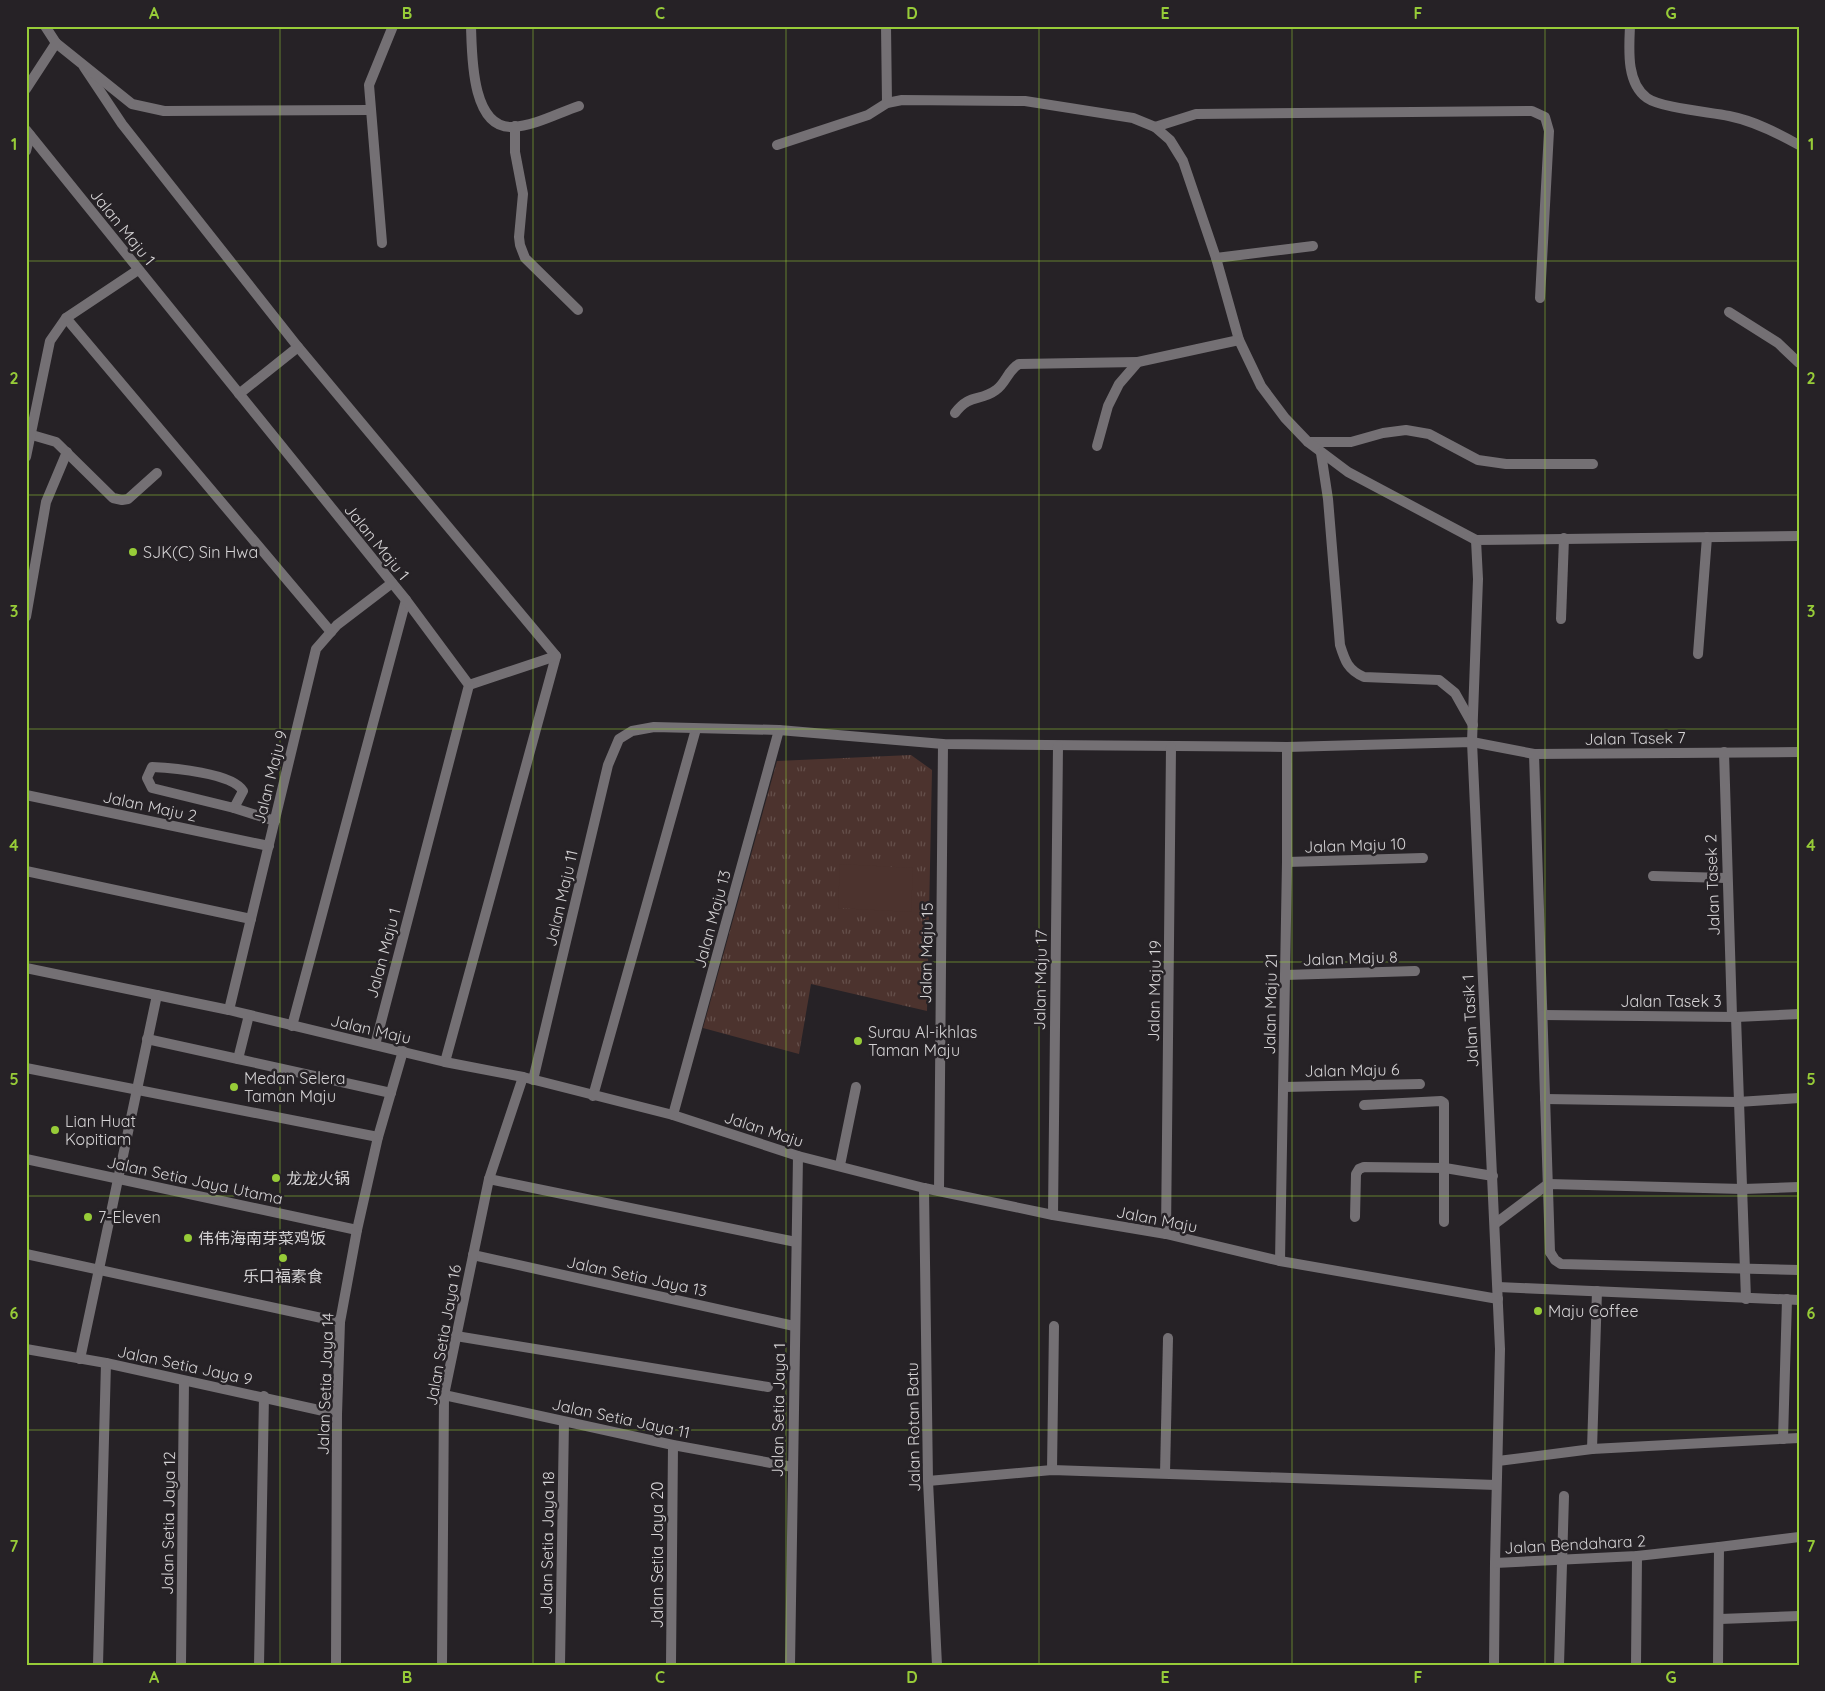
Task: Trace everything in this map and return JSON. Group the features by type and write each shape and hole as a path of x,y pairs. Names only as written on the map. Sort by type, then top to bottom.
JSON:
{"street":[{"path":"45,26 56,43 132,104 164,111 370,110"},
{"path":"382,243 368,85 393,26"},
{"path":"471,26 472,62 483,108 494,121 510,127 527,124 578,106"},
{"path":"886,26 887,103"},
{"path":"1630,26 1630,68 1637,86 1647,98 1666,104 1730,116 1772,129 1799,145"},
{"path":"26,90 56,43"},
{"path":"79,60 122,124 298,347 556,656"},
{"path":"777,145 868,115 887,103 902,100 1025,101 1133,118 1156,127 1170,140 1183,161 1216,258 1239,340 1261,386 1285,418 1308,442 1348,472 1476,540 1799,536"},
{"path":"1156,127 1196,114 1532,111 1544,117 1549,131 1540,298"},
{"path":"515,126 515,152 523,194 520,245 525,258 578,310"},
{"path":"26,151 28,132"},
{"name":"Jalan Maju 1","path":"28,132 406,600 469,685 375,1045"},
{"path":"1216,258 1313,246"},
{"path":"26,457 29,434 50,341 66,318 138,270"},
{"path":"1729,312 1778,343 1799,363"},
{"path":"66,318 331,632"},
{"path":"955,413 963,402 996,390 1012,367 1019,364 1138,362 1239,340"},
{"path":"239,394 298,347"},
{"path":"1097,446 1108,406 1118,384 1138,362"},
{"path":"1308,442 1350,442 1383,433 1406,430 1429,434 1478,460 1506,464 1593,464"},
{"path":"29,434 56,442 113,498 128,499 157,472"},
{"path":"26,617 46,502 67,452"},
{"path":"1321,453 1328,499 1340,645 1346,664 1354,673 1364,677 1439,680 1455,693 1473,725"},
{"path":"1698,654 1707,537"},
{"path":"1561,619 1564,538"},
{"name":"Jalan Tasik 1","path":"1476,540 1478,579 1472,742 1496,1223 1498,1299"},
{"name":"Jalan Maju 9","path":"229,1010 316,649 331,632 392,584"},
{"path":"292,1026 406,600"},
{"path":"469,685 556,656"},
{"path":"445,1062 556,656"},
{"name":"Jalan Tasek 7","path":"632,731 654,727 779,730 943,744 1287,747 1472,742 1534,754 1799,752"},
{"path":"593,1096 696,729"},
{"name":"Jalan Maju 13","path":"673,1115 779,730"},
{"name":"Jalan Maju 11","path":"528,1079 608,765 619,739 632,731"},
{"name":"Jalan Maju 15","path":"939,1191 943,744"},
{"name":"Jalan Maju 17","path":"1053,1215 1058,746"},
{"name":"Jalan Maju 19","path":"1166,1234 1171,747"},
{"name":"Jalan Maju 21","path":"1280,1261 1288,862 1287,747"},
{"name":"Jalan Tasek 2","path":"1724,752 1726,878 1743,1189 1746,1298"},
{"path":"1534,754 1550,1252 1555,1260 1561,1264 1799,1270"},
{"path":"234,808 243,791 239,785 224,778 152,767 147,778 152,788 234,808 275,821"},
{"name":"Jalan Maju 2","path":"26,796 268,846"},
{"name":"Jalan Maju 10","path":"1288,862 1423,858"},
{"path":"26,871 251,919"},
{"path":"1653,876 1726,878"},
{"name":"Jalan Maju","path":"26,968 229,1010 445,1062 528,1079 673,1115 798,1156 924,1188 1053,1215 1166,1234 1280,1261 1498,1299"},
{"name":"Jalan Maju 8","path":"1286,975 1415,971"},
{"path":"80,1359 157,995"},
{"name":"Jalan Tasek 3","path":"1543,1015 1734,1017 1799,1014"},
{"path":"238,1059 249,1015"},
{"path":"147,1039 391,1093"},
{"name":"Jalan Setia Jaya 14","path":"336,1665 337,1414 340,1322 357,1230 378,1137 403,1052"},
{"path":"26,1068 378,1137"},
{"name":"Jalan Setia Jaya 16","path":"442,1665 444,1395 489,1178 528,1079"},
{"name":"Jalan Maju 6","path":"1284,1087 1420,1084"},
{"path":"840,1166 856,1087"},
{"path":"1545,1099 1738,1102 1799,1098"},
{"path":"1364,1105 1441,1101 1444,1103 1444,1222"},
{"name":"Jalan Setia Jaya 1","path":"790,1665 798,1156"},
{"name":"Jalan Setia Jaya Utama","path":"26,1159 357,1230"},
{"path":"1355,1217 1356,1174 1359,1169 1364,1167 1445,1168 1493,1176"},
{"path":"489,1178 796,1242"},
{"path":"1496,1223 1548,1184 1743,1189 1799,1187"},
{"name":"Jalan Rotan Batu","path":"924,1188 928,1481 937,1665"},
{"path":"26,1254 340,1322"},
{"name":"Jalan Setia Jaya 13","path":"473,1255 794,1326"},
{"path":"1498,1287 1799,1300"},
{"path":"1592,1450 1597,1291"},
{"name":"Jalan Bendahara 2","path":"1498,1299 1500,1349 1495,1563 1637,1556 1799,1537"},
{"path":"1783,1438 1787,1299"},
{"path":"1052,1470 1054,1326"},
{"path":"456,1336 768,1387"},
{"path":"1165,1473 1168,1338"},
{"name":"Jalan Setia Jaya 9","path":"26,1349 106,1363 184,1381 264,1396 337,1414"},
{"path":"98,1665 106,1363"},
{"name":"Jalan Setia Jaya 12","path":"181,1665 184,1381"},
{"name":"Jalan Setia Jaya 11","path":"444,1395 673,1445 792,1467"},
{"path":"259,1665 264,1396"},
{"name":"Jalan Setia Jaya 18","path":"560,1665 564,1422"},
{"path":"1498,1461 1592,1450 1799,1438"},
{"name":"Jalan Setia Jaya 20","path":"671,1665 673,1445"},
{"path":"928,1481 1052,1470 1496,1485"},
{"path":"1559,1665 1564,1496"},
{"path":"1718,1665 1720,1619 1719,1547"},
{"path":"1636,1665 1637,1556"},
{"path":"1494,1665 1495,1563"},
{"path":"1720,1619 1799,1616"}],"green space":[{"path":"911,755 932,770 927,1011 811,984 799,1054 703,1028 777,761"},
{"path":"840,864 913,868 911,912 838,908"}],"place":[{"name":"SJK(C) Sin Hwa","path":"133,552"},
{"name":"Surau Al-ikhlas Taman Maju","path":"858,1041"},
{"name":"Medan Selera Taman Maju","path":"234,1087"},
{"name":"Lian Huat Kopitiam","path":"55,1130"},
{"name":"龙龙火锅","path":"276,1178"},
{"name":"7-Eleven","path":"88,1217"},
{"name":"伟伟海南芽菜鸡饭","path":"188,1238"},
{"name":"乐口福素食","path":"283,1258"},
{"name":"Maju Coffee","path":"1538,1311"}]}
